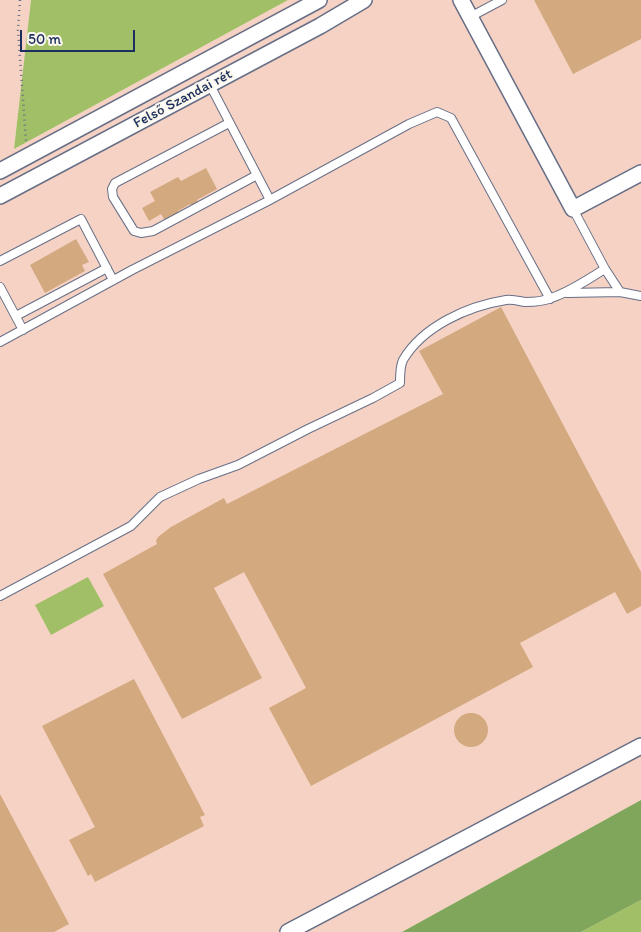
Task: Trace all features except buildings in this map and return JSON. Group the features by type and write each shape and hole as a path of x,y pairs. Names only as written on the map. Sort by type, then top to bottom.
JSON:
{"street":[{"path":"0,171 319,0"},
{"name":"Felső Szandai rét","path":"0,196 320,26 364,0"},
{"path":"461,0 573,209 641,173"},
{"path":"288,932 641,746"}],"lane":[{"path":"470,18 502,0"},
{"path":"210,85 270,200"},
{"path":"0,342 113,280 270,200 410,124 437,112 450,118 550,299"},
{"path":"229,122 115,183 112,189 113,197 134,231 141,233 153,231 257,175"},
{"path":"573,209 605,269 620,292"},
{"path":"0,262 81,219 113,280"},
{"path":"16,316 107,268"},
{"path":"0,596 131,526 160,497 199,479 238,465 374,398 400,383 402,362 433,328 467,310 488,304 508,300 528,302 550,299 565,293 605,269"},
{"path":"0,287 23,330"},
{"path":"565,293 620,292 640,296"}],"path":[{"path":"20,0 18,30 27,156"}],"shaded area":[{"path":"0,0 31,0 14,149 288,0 641,0 641,800 402,932 0,932"}],"green space":[{"path":"31,0 288,0 14,149"},
{"path":"88,577 104,606 51,635 35,605"},
{"path":"641,800 641,900 581,932 402,932"},
{"path":"641,900 641,932 581,932"}]}
